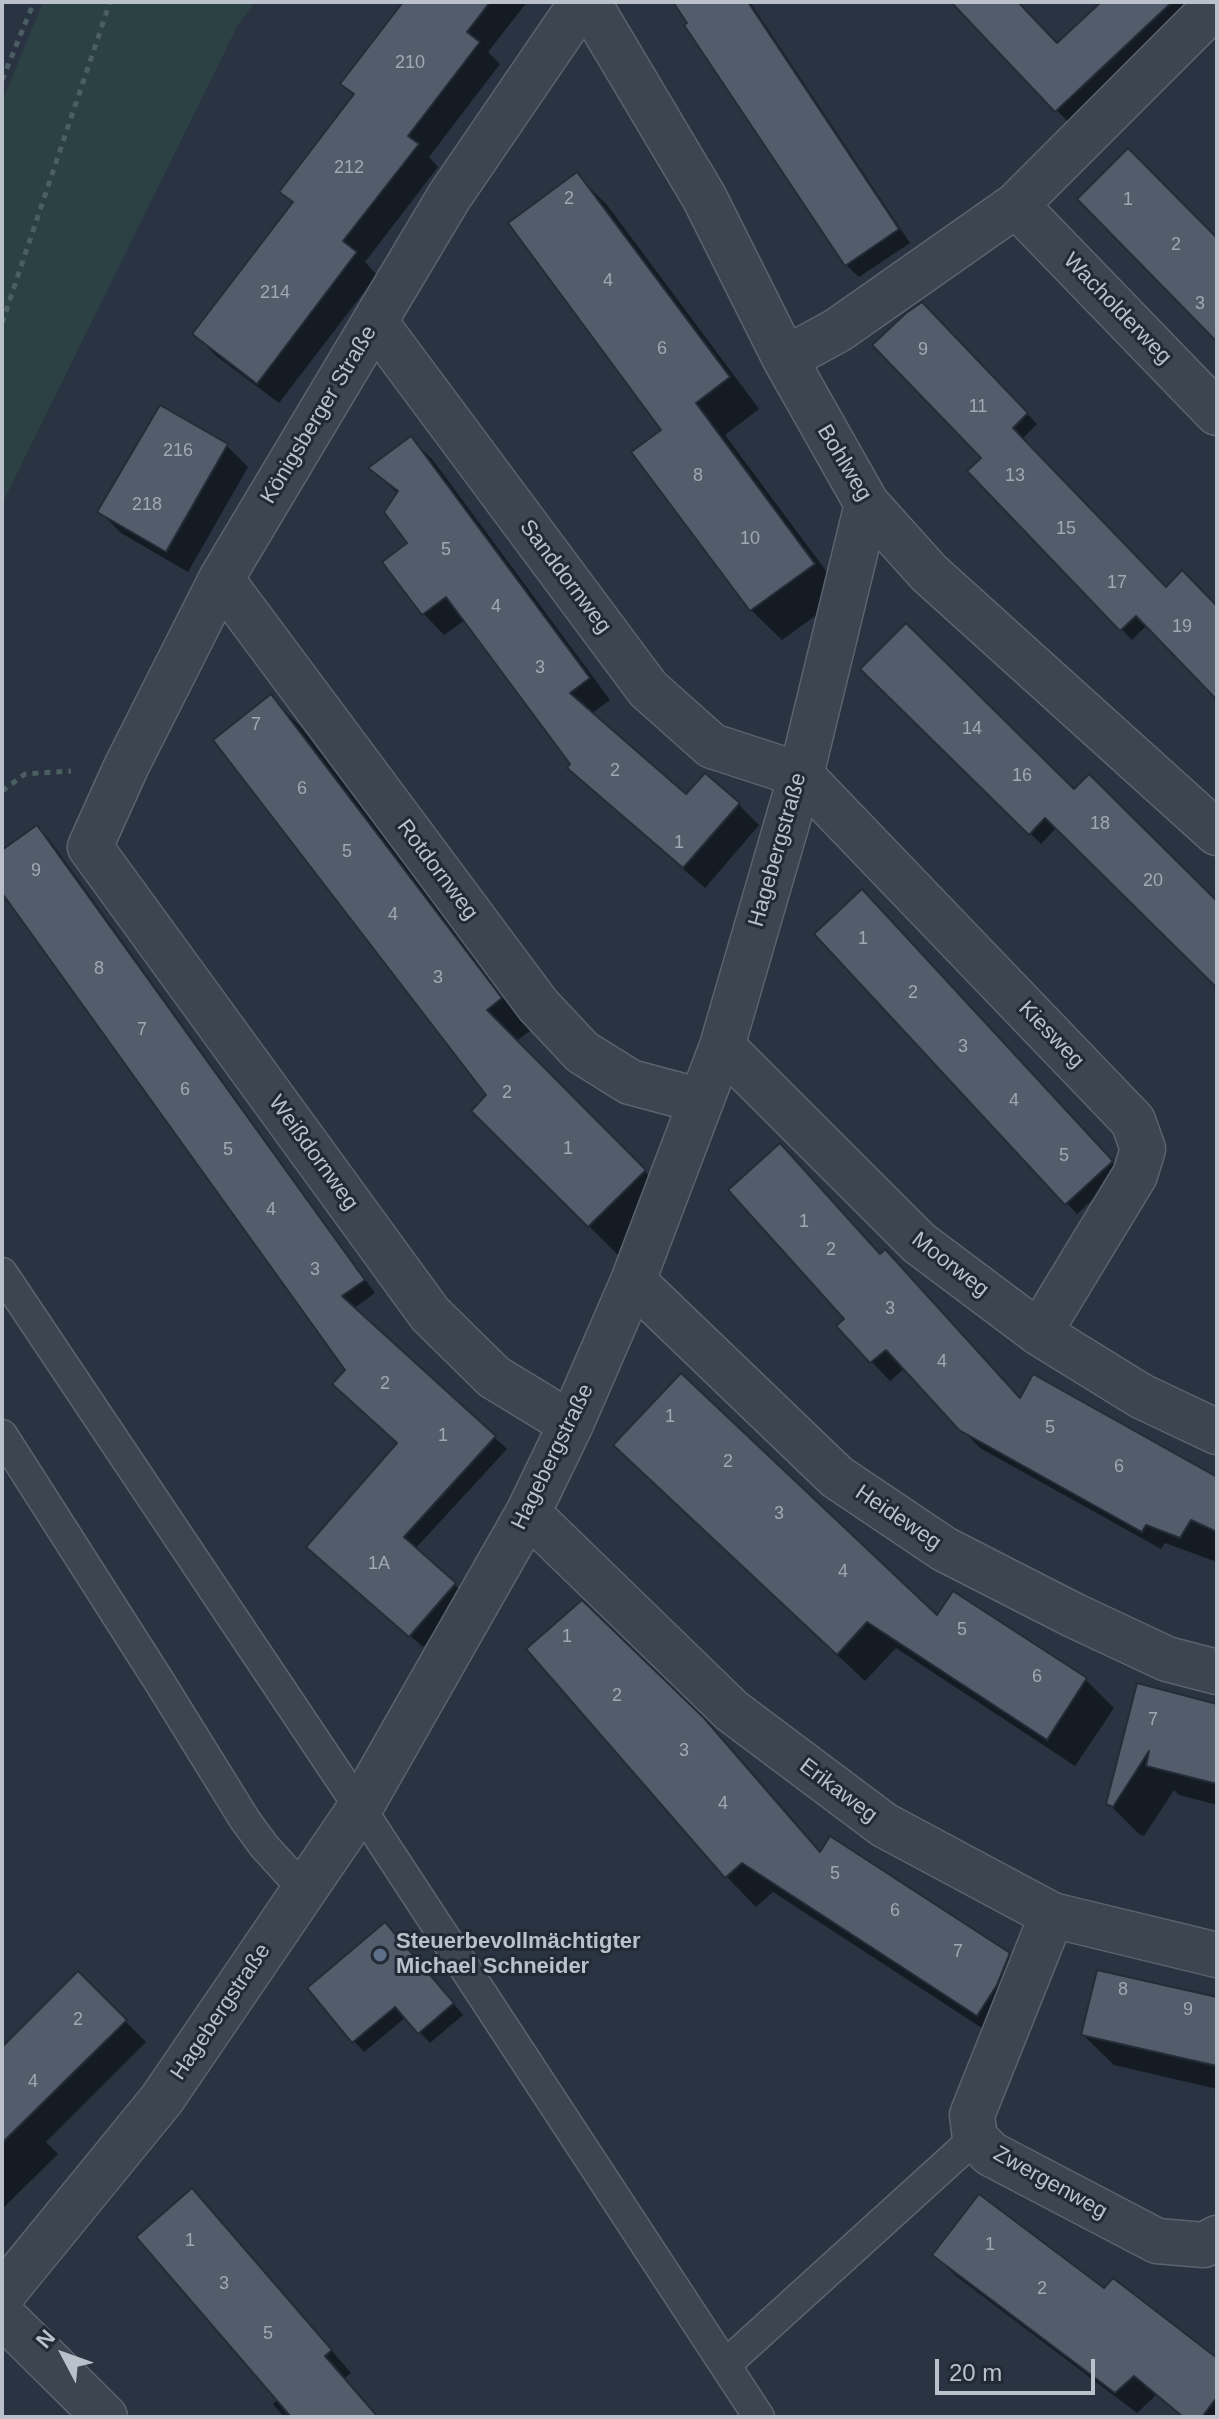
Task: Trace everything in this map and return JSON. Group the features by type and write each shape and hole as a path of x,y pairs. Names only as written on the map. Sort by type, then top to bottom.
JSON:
{"street":[{"name":"Königsberger Straße","path":"90,847 126,767 221,579 449,197 582,2"},
{"name":"Bohlweg","path":"588,2 704,197 785,359 867,504 929,573 1217,833"},
{"path":"785,359 838,330 1016,205 1217,4"},
{"name":"Wacholderweg","path":"1016,205 1217,413"},
{"name":"Sanddornweg","path":"375,322 648,689 712,746 801,775"},
{"name":"Hagebergstraße","path":"2,2295 162,2099 360,1808 528,1513 571,1424 633,1281 722,1046 801,775 867,504"},
{"name":"Rotdornweg","path":"221,579 538,1005 582,1052 630,1082 701,1101"},
{"name":"Kiesweg","path":"801,775 1133,1121 1143,1149 1135,1175 1039,1333"},
{"name":"Weißdornweg","path":"90,847 430,1314 494,1377 571,1424"},
{"name":"Moorweg","path":"722,1046 919,1243 1039,1333 1141,1396 1217,1432"},
{"name":"Heideweg","path":"633,1281 837,1477 932,1541 1073,1615 1167,1659 1217,1672"},
{"name":"Erikaweg","path":"528,1513 732,1711 884,1825 1052,1915 1217,1955"},
{"name":"Zwergenweg","path":"1052,1915 972,2115 975,2138 991,2154 1157,2241 1204,2245 1217,2238"},
{"path":"2,2315 105,2417"}],"lane":[{"path":"2,1273 360,1808 759,2417"},
{"path":"2,1435 245,1820 304,1890"},
{"path":"725,2365 975,2138"}],"path":[{"path":"2,80 34,2"},
{"path":"2,323 110,2"},
{"path":"2,791 25,774 126,767"}],"green space":[{"path":"43,2 255,2 238,25 2,504 2,102"}],"building":[{"path":"403,2 490,2 467,32 480,42 408,136 419,144 343,241 357,252 257,384 192,334 293,202 279,192 354,94 340,84"},
{"path":"673,2 748,2 899,229 845,266 684,25 687,23"},
{"path":"951,2 1018,2 1057,43 1101,2 1172,2 1055,112"},
{"path":"1128,148 1217,238 1217,342 1077,199"},
{"path":"577,172 730,377 696,403 815,564 750,611 631,452 661,430 508,223"},
{"path":"922,302 1028,413 1013,428 1166,587 1182,570 1217,606 1217,700 1136,616 1120,631 967,471 981,458 872,345"},
{"path":"160,405 228,444 166,552 97,512"},
{"path":"411,436 590,678 570,693 686,794 705,773 740,803 683,868 567,768 570,764 446,597 422,615 382,562 407,543 384,512 398,491 368,468"},
{"path":"906,623 1074,789 1089,774 1217,901 1217,988 1045,818 1029,835 860,669"},
{"path":"271,694 502,998 487,1010 646,1170 588,1227 471,1111 486,1095 213,740"},
{"path":"37,825 365,1280 342,1296 496,1436 404,1537 456,1583 409,1637 306,1547 397,1443 332,1384 345,1370 2,893 2,850"},
{"path":"862,889 1113,1161 1065,1205 814,934"},
{"path":"780,1143 880,1254 885,1249 1020,1398 1033,1374 1217,1477 1217,1532 1191,1520 1180,1538 1146,1525 1142,1532 959,1430 886,1350 870,1363 836,1326 844,1319 728,1190"},
{"path":"681,1373 937,1615 953,1591 1087,1678 1047,1740 867,1622 837,1655 613,1445"},
{"path":"582,1600 704,1718 820,1852 830,1836 1010,1953 997,1985 977,2016 742,1863 725,1878 526,1649"},
{"path":"1137,1683 1217,1704 1217,1784 1146,1766 1149,1751 1113,1807 1106,1804"},
{"name":"Steuerbevollmächtigter Michael Schneider","path":"385,1922 454,2003 418,2034 395,2007 352,2043 307,1988"},
{"path":"1097,1970 1217,1997 1217,2066 1081,2035"},
{"path":"78,1971 127,2020 2,2143 2,2047"},
{"path":"192,2188 332,2350 325,2356 378,2417 291,2417 136,2237"},
{"path":"979,2194 1104,2288 1113,2278 1217,2358 1217,2397 1202,2417 1183,2417 1134,2376 1115,2393 932,2255"}],"place":[{"name":"Steuerbevollmächtigter Michael Schneider","path":"380,1955"}]}
